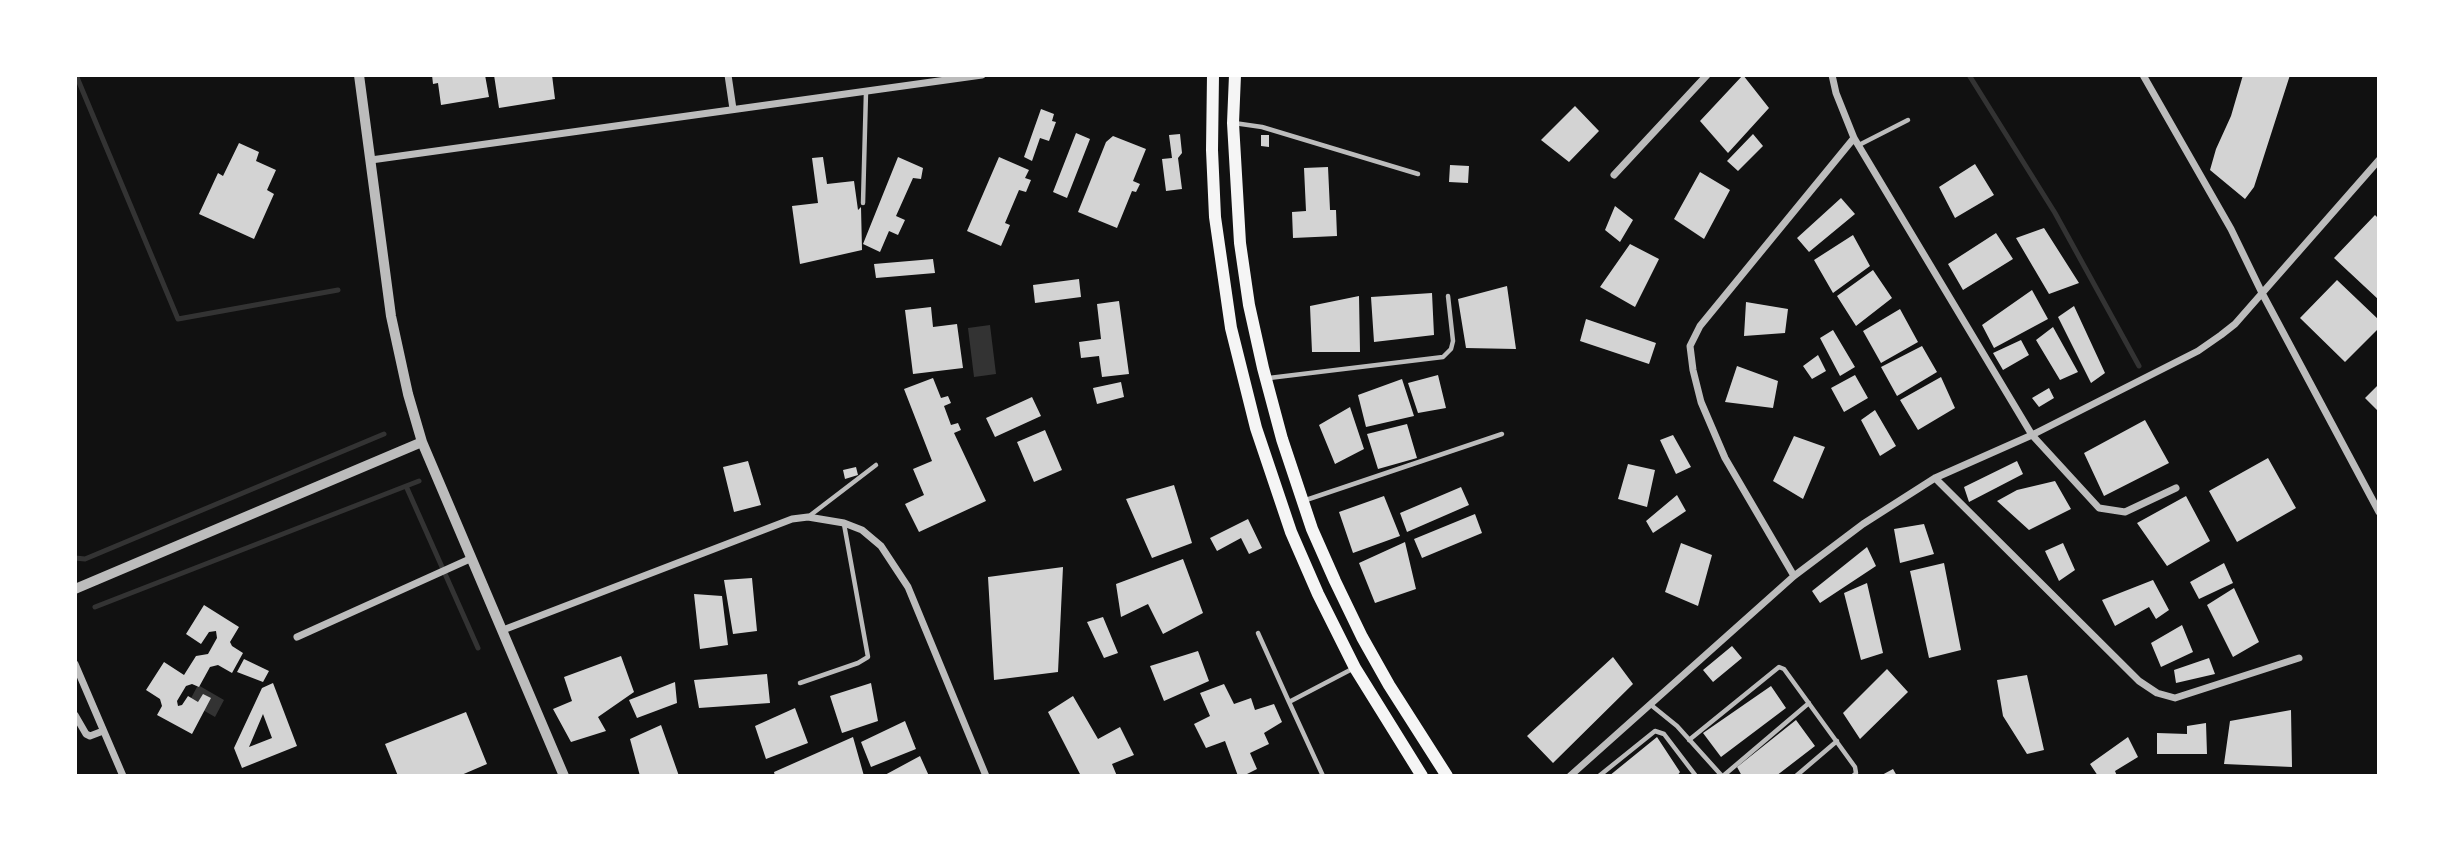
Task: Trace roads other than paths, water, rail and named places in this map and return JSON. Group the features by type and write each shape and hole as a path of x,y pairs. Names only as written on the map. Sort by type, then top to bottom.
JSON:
{"main road":[{"path":"1213,75 1215,217 1223,281 1242,375 1272,480 1318,594 1355,668 1422,776"},
{"path":"1235,75 1233,123 1240,243 1265,378 1302,501 1362,637 1447,776"}],"street":[{"path":"359,75 398,354 422,442 564,776"},
{"path":"728,75 733,109"},
{"path":"371,160 982,75"},
{"path":"1614,176 1707,75"},
{"path":"1832,75 1853,138 2032,435 2099,508 2125,512 2176,488"},
{"path":"2143,75 2231,229 2262,293 2379,512"},
{"path":"1794,576 1725,458 1701,402 1690,346 1700,326 1853,138"},
{"path":"1570,776 1794,576 1863,524 1936,478 2032,435 2198,351 2235,324 2379,160"},
{"path":"75,589 422,442"},
{"path":"1936,478 2139,681 2157,694 2175,698 2299,658"},
{"path":"503,630 792,519 808,517 844,523 862,530 881,547 908,587 984,775"},
{"path":"297,637 472,558"},
{"path":"75,664 123,776"},
{"path":"75,715 86,734 90,736 103,731"}],"lane":[{"path":"863,202 866,92"},
{"path":"1858,146 1908,121"},
{"path":"1233,123 1262,127 1418,174"},
{"path":"1265,378 1443,357 1454,341 1448,296"},
{"path":"1302,501 1502,434"},
{"path":"808,517 876,465"},
{"path":"800,683 858,663 867,657 844,523"},
{"path":"1258,632 1323,776"},
{"path":"1689,740 1779,667 1784,668 1855,767 1856,773 1853,776"},
{"path":"1289,702 1355,668"},
{"path":"1651,705 1677,726 1723,776 1809,703"},
{"path":"1599,776 1655,731 1664,734 1696,776"},
{"path":"1796,776 1837,741"}],"waterway":[{"path":"76,75 178,319 338,290"},
{"path":"1969,75 2055,213 2139,366"},
{"path":"75,558 85,559 384,434"},
{"path":"95,607 419,481"},
{"path":"406,486 478,648"}]}
